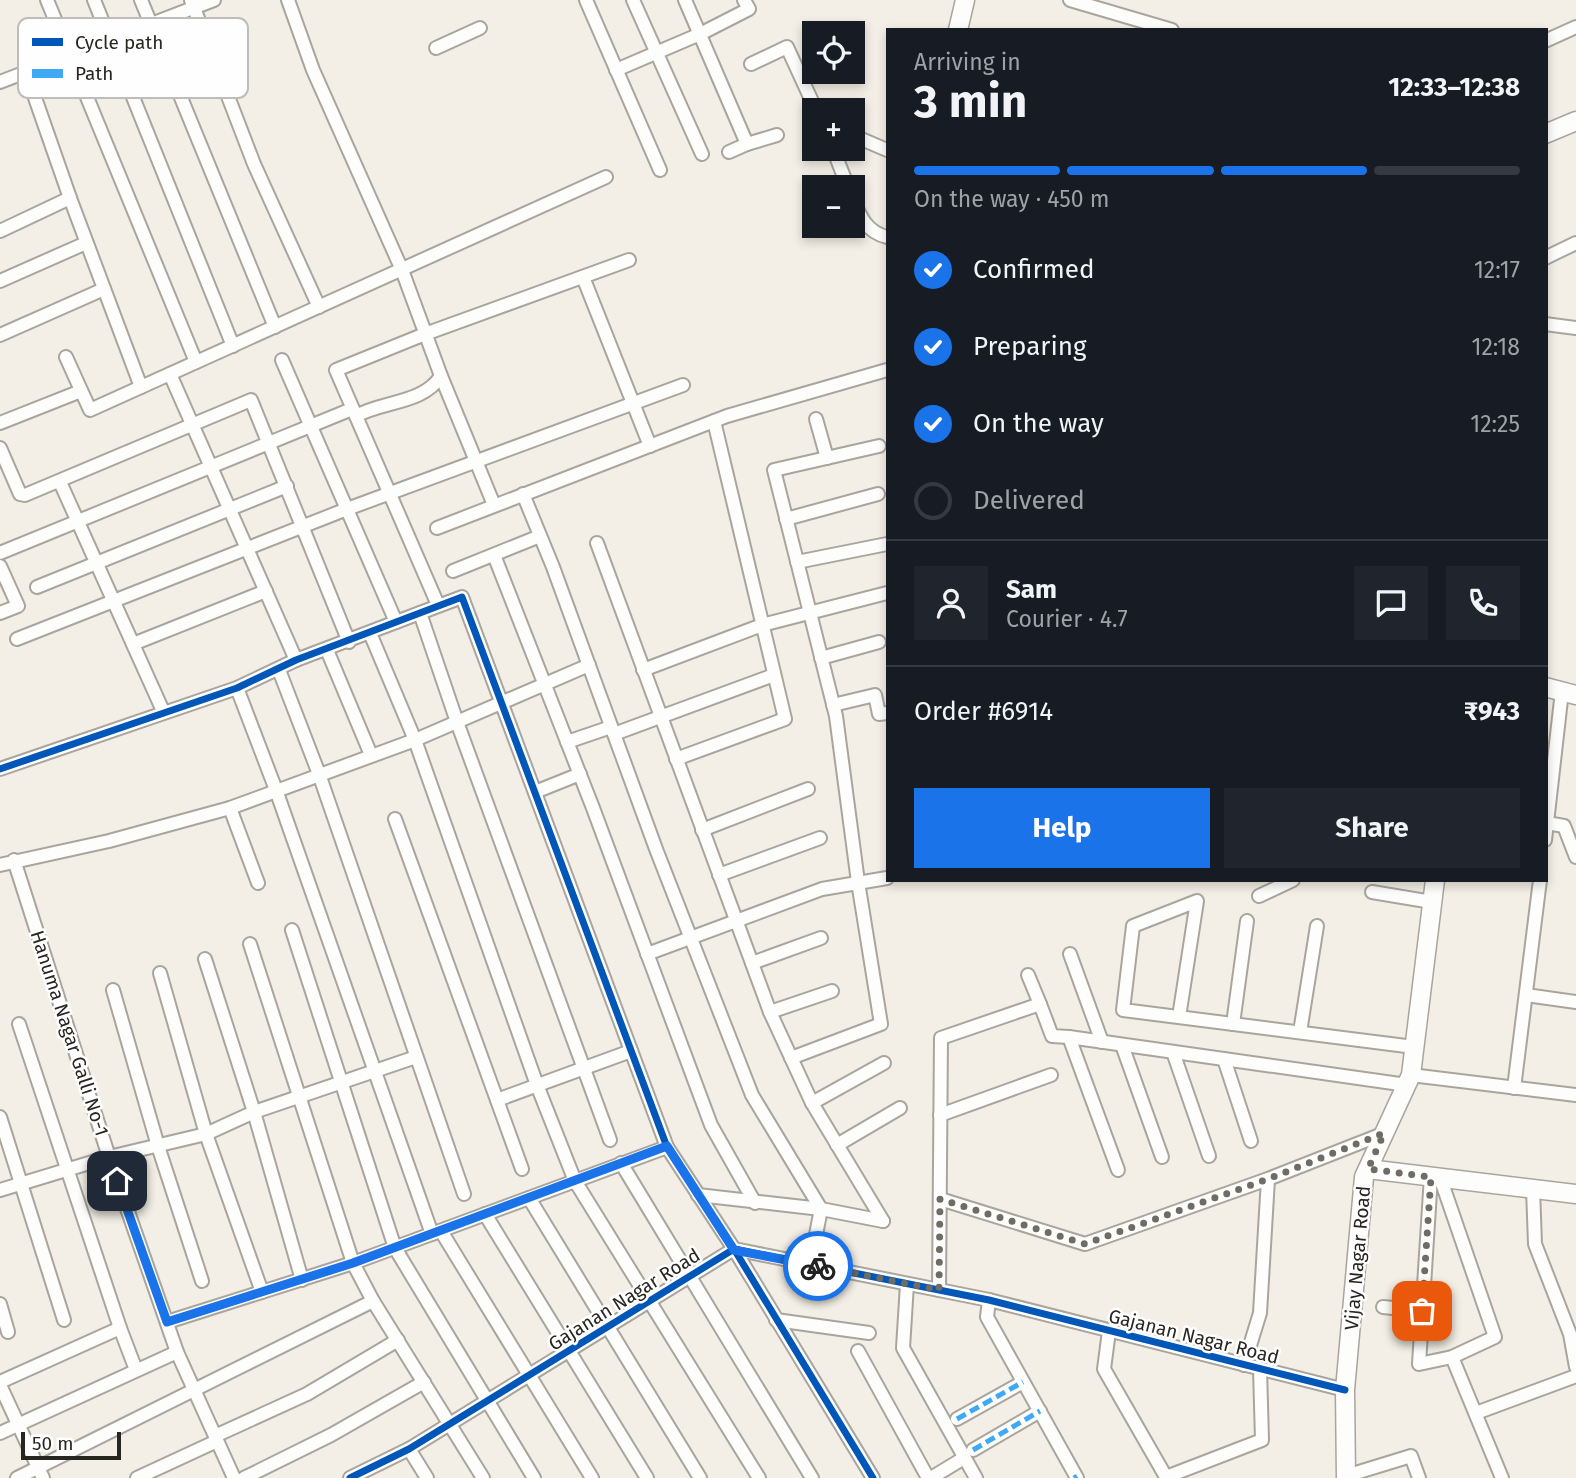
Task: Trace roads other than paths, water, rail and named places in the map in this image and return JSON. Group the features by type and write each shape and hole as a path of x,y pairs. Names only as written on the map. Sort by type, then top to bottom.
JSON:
{"street":[{"path":"47,0 54,18"},
{"path":"94,0 100,18"},
{"path":"141,0 148,18"},
{"path":"163,18 192,4 214,0"},
{"path":"288,0 313,70 402,270 441,376 494,505"},
{"path":"586,0 660,170"},
{"path":"633,0 702,155"},
{"path":"685,0 747,144"},
{"path":"958,28 965,0"},
{"path":"1070,0 1165,28"},
{"path":"616,70 700,34 746,5"},
{"path":"1548,40 1576,27"},
{"path":"436,48 480,28"},
{"path":"751,64 787,47 810,98"},
{"path":"0,82 18,75"},
{"path":"35,98 141,387"},
{"path":"86,98 196,362"},
{"path":"132,98 233,346"},
{"path":"183,98 275,327"},
{"path":"228,98 254,164 319,307"},
{"path":"1548,133 1576,121"},
{"path":"729,152 777,135"},
{"path":"865,141 886,150"},
{"path":"66,356 90,410 606,177"},
{"path":"0,231 70,198"},
{"path":"865,224 877,234 886,237"},
{"path":"0,281 86,243"},
{"path":"1548,257 1576,243"},
{"path":"438,605 336,370 425,334 629,260"},
{"path":"583,277 650,446"},
{"path":"0,335 104,289"},
{"path":"1548,324 1576,328"},
{"path":"282,360 396,622"},
{"path":"437,528 714,421 886,370"},
{"path":"170,374 296,660"},
{"path":"0,553 310,427 417,395 435,387 441,376"},
{"path":"17,639 347,509 683,385"},
{"path":"0,423 81,391"},
{"path":"0,448 20,494 25,495 251,400 349,642"},
{"path":"816,419 827,458"},
{"path":"676,760 785,719 714,421"},
{"path":"791,1058 881,1024 833,705 774,470 879,446"},
{"path":"60,482 163,711"},
{"path":"37,587 287,486"},
{"path":"523,494 752,1095 821,1209 810,1265"},
{"path":"786,519 877,494"},
{"path":"453,571 540,536"},
{"path":"597,544 770,1012 812,1103 883,1222 821,1209 698,1195"},
{"path":"797,562 886,544"},
{"path":"494,555 580,774 711,1125 755,1203"},
{"path":"0,566 18,606 0,613"},
{"path":"133,644 266,591"},
{"path":"643,670 762,625 886,593"},
{"path":"0,769 236,688 296,660 463,597 667,1146 873,1478"},
{"path":"420,613 457,722 610,1140"},
{"path":"370,633 415,740 537,1085 575,1181 759,1478"},
{"path":"821,658 879,642"},
{"path":"327,650 371,755"},
{"path":"0,865 109,841 230,808 415,740 589,665"},
{"path":"279,670 319,774 464,1194"},
{"path":"567,742 661,717 774,675"},
{"path":"236,688 276,790 375,1072 437,1232 592,1478"},
{"path":"1561,691 1548,823 1564,826 1576,857"},
{"path":"833,705 875,695 879,714 886,713"},
{"path":"535,792 580,774"},
{"path":"702,830 807,789"},
{"path":"230,808 258,883"},
{"path":"395,819 522,1169"},
{"path":"719,875 820,838"},
{"name":"Hanuma Nagar Galli No-1","path":"14,860 109,1157 177,1352 234,1478"},
{"path":"647,954 822,889 886,878"},
{"path":"1259,896 1289,882"},
{"name":"Vijay Nagar Road","path":"1346,1477 1345,1390 1364,1177 1409,1080 1435,882"},
{"path":"1514,1088 1540,882"},
{"path":"1372,892 1432,902"},
{"path":"1179,1017 1197,901 1133,926 1122,1010 1414,1047"},
{"path":"1233,1024 1247,921"},
{"path":"1300,1032 1317,926"},
{"path":"292,930 396,1248 534,1478"},
{"path":"752,963 821,938"},
{"path":"250,944 353,1263 373,1301 483,1478"},
{"path":"1070,954 1102,1042"},
{"path":"205,959 254,1112 302,1280"},
{"path":"160,973 206,1134 262,1292"},
{"path":"1028,975 1052,1037 1409,1080 1576,1096"},
{"path":"113,990 158,1146 202,1281"},
{"path":"770,1012 832,991"},
{"path":"1526,995 1576,1002"},
{"path":"939,1290 941,1038 1040,1004"},
{"path":"19,1024 136,1370"},
{"path":"1069,1037 1118,1171"},
{"path":"1122,1045 1162,1157"},
{"path":"497,1100 631,1051"},
{"path":"1172,1052 1209,1156"},
{"path":"0,1190 109,1157 206,1134 254,1112 416,1057"},
{"path":"1224,1059 1251,1141"},
{"path":"812,1103 884,1063"},
{"path":"940,1115 1051,1075"},
{"path":"838,1146 900,1108"},
{"path":"0,1117 64,1320"},
{"path":"940,1199 1085,1244 1268,1179 1384,1133"},
{"path":"167,1322 396,1248 667,1146"},
{"path":"621,1163 812,1478"},
{"path":"1368,1169 1576,1194"},
{"path":"1435,1177 1495,1337 1452,1357 1419,1364 1422,1311 1435,1177"},
{"path":"1244,1365 1260,1313 1268,1179"},
{"path":"1533,1189 1535,1244 1570,1334 1576,1367"},
{"path":"529,1198 700,1478"},
{"path":"485,1214 647,1478"},
{"name":"Gajanan Nagar Road","path":"350,1478 410,1449 734,1250 989,1300 1345,1390"},
{"path":"906,1284 903,1348 969,1454 976,1478"},
{"path":"989,1300 987,1317 1076,1478"},
{"path":"17,1478 41,1473 373,1301"},
{"path":"0,1304 8,1332"},
{"path":"1383,1307 1422,1311"},
{"path":"776,1320 869,1333"},
{"path":"41,1473 0,1383 120,1328"},
{"path":"1110,1331 1104,1369 1166,1477 1262,1440 1260,1369"},
{"path":"137,1478 307,1394 398,1340"},
{"path":"858,1351 929,1478 1040,1411"},
{"path":"0,1433 177,1352"},
{"path":"1452,1357 1502,1478"},
{"path":"1476,1413 1576,1377"},
{"path":"244,1478 331,1435 424,1382"},
{"path":"957,1419 1023,1382"},
{"path":"410,1449 427,1478"},
{"path":"1346,1477 1411,1456 1419,1478"}]}
